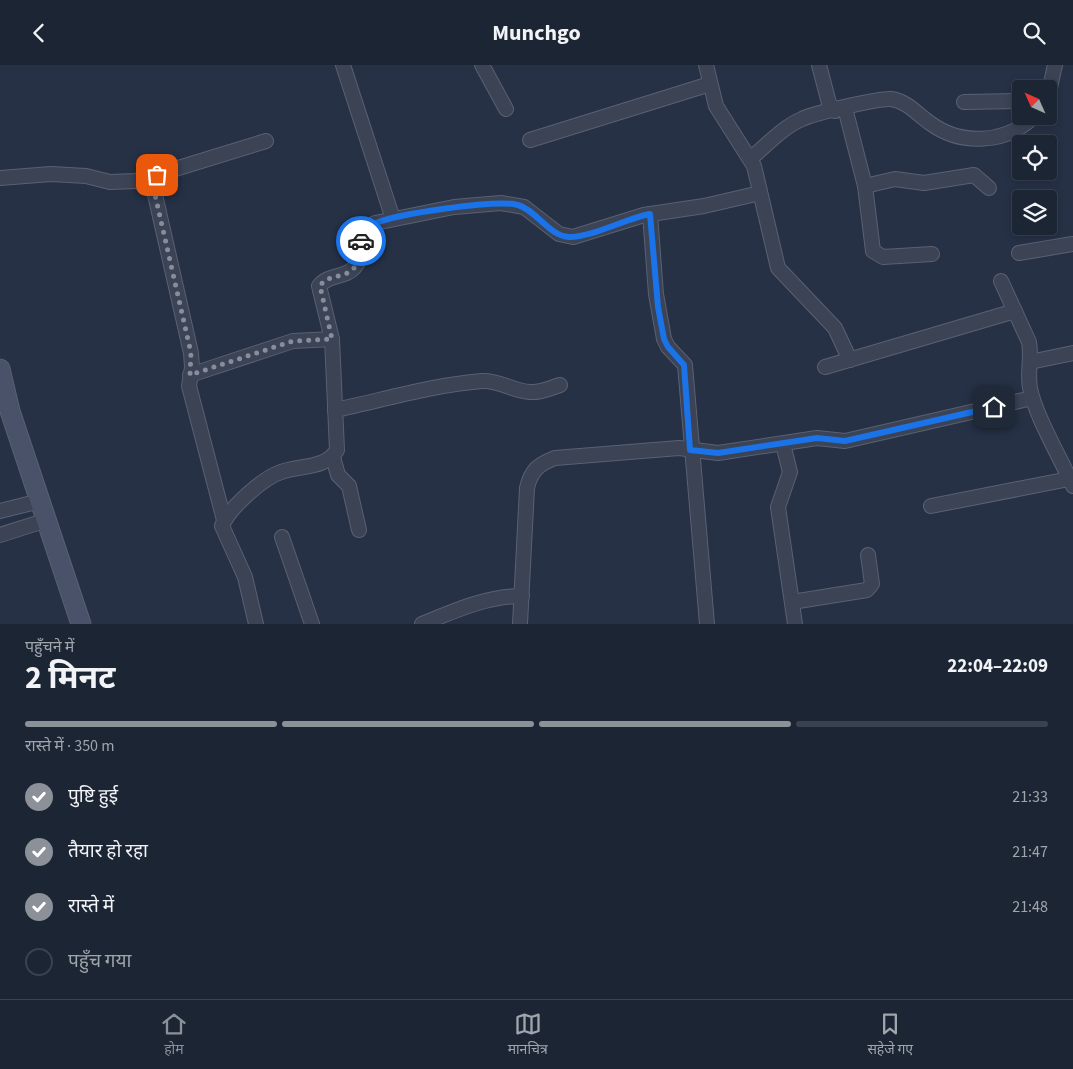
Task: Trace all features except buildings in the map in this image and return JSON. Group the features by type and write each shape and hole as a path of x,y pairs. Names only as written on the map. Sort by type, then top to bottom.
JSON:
{"street":[{"path":"343,65 393,219"},
{"path":"482,65 506,109"},
{"path":"706,65 720,114 751,158 778,268 836,328 850,360"},
{"path":"819,65 829,103 840,109 865,185 871,248 875,254 883,257 932,254"},
{"path":"1052,80 1056,65"},
{"path":"530,140 710,84"},
{"path":"751,158 802,118 893,99 906,104 946,133 960,137 982,139 1000,137 1019,130 1024,125"},
{"path":"964,102 1012,101"},
{"path":"0,178 51,173 86,176 110,182 136,181 266,141"},
{"path":"865,185 895,179 924,183 969,175 977,177 989,188"},
{"path":"151,177 191,353 189,386 224,520"},
{"path":"359,530 349,487 338,475 333,457 337,443 332,339 320,286 326,279 350,272 356,265 362,238 369,227 375,223 454,207 516,204 532,212 559,234 572,237 650,214 704,206 760,193"},
{"path":"650,214 658,307 664,339 668,347 684,365 690,450 707,624"},
{"path":"1019,253 1073,244"},
{"path":"931,506 1071,483 1032,398 1029,378 1029,342 1001,281"},
{"path":"825,367 1015,311"},
{"path":"190,375 293,341 332,339"},
{"path":"1030,362 1073,353"},
{"path":"1,380 81,624"},
{"path":"335,411 429,389 482,381 492,381 531,392 540,392 560,385"},
{"path":"520,624 529,477 541,463 556,458 679,448 718,453 817,438 845,441 1032,398"},
{"path":"783,444 790,472 778,507 795,624"},
{"path":"256,624 245,577 222,531 224,520 228,513 273,475 325,462 333,457"},
{"path":"0,511 40,501"},
{"path":"0,535 46,520"},
{"path":"282,537 312,624"},
{"path":"792,602 868,590 872,584 868,555"},
{"path":"422,624 467,606 506,596 522,596"}],"way so far":[{"path":"157,175 151,177 191,353 192,367 190,375 293,341 301,339 332,339 320,295 320,286 326,279 350,272 353,269 357,262 361,241"}],"route":[{"path":"361,241 364,232 375,223 454,207 486,204 516,204 524,207 559,234 566,237 580,235 650,214 658,307 664,339 668,347 684,365 690,450 718,453 817,438 845,441 994,407"}]}
